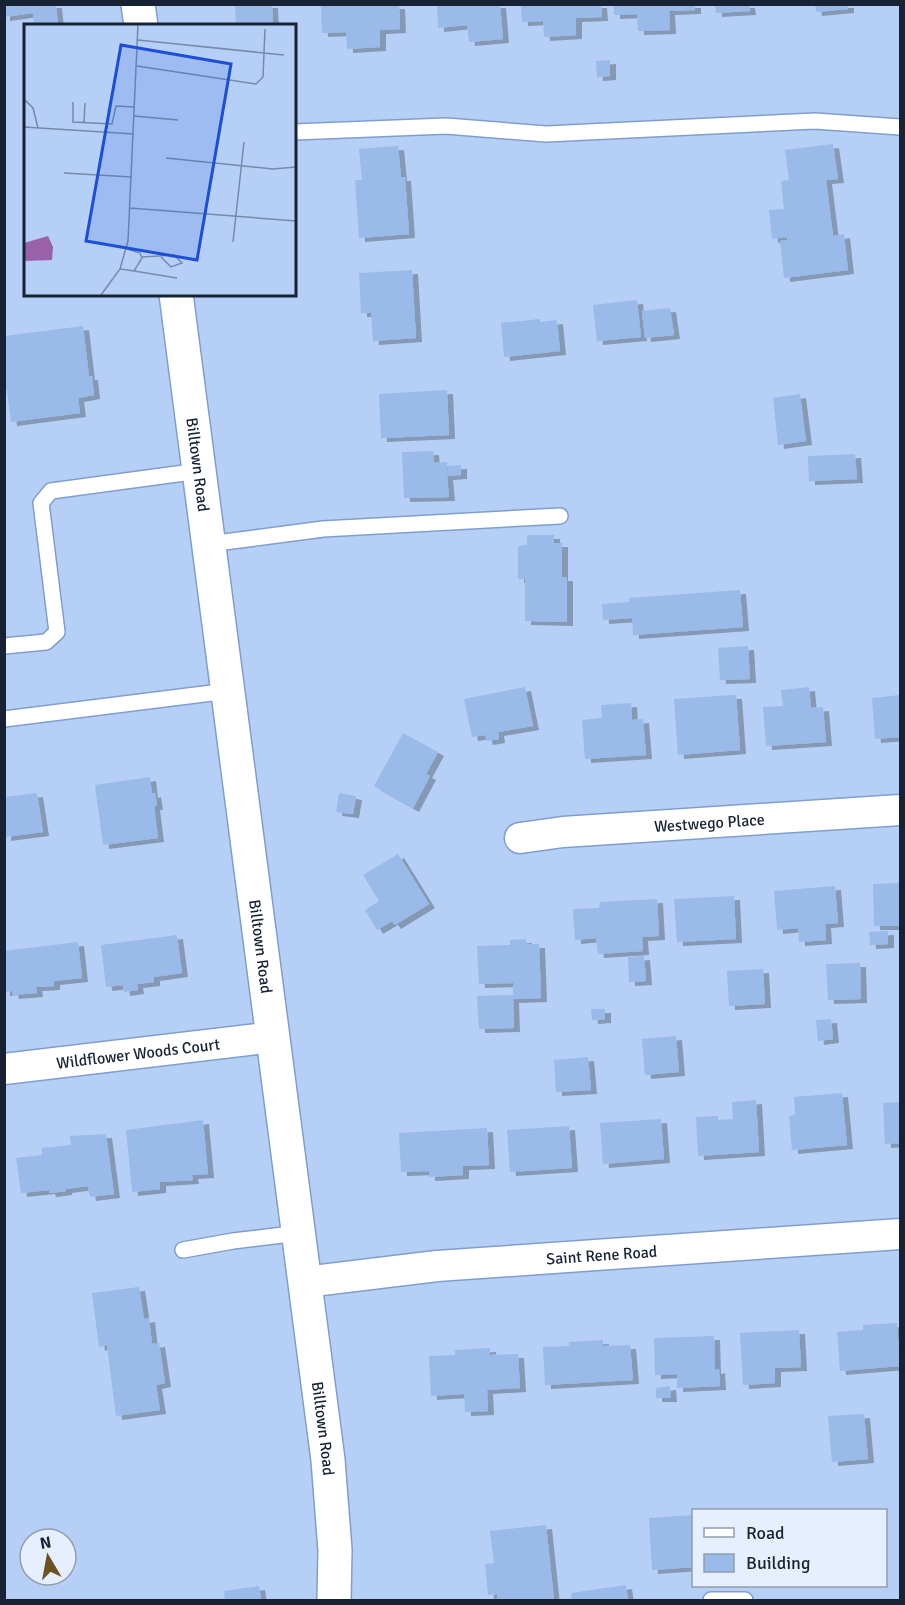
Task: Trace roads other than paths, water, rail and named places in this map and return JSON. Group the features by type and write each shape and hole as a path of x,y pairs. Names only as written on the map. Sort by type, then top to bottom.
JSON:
{"main road":[{"path":"138,4 141,24"},
{"name":"Billtown Road","path":"176,296 328,1460 335,1550 334,1600"}],"street":[{"name":"Westwego Place","path":"520,838 563,832 900,810"},
{"name":"Wildflower Woods Court","path":"4,1069 273,1037"},
{"name":"Saint Rene Road","path":"305,1282 437,1266 900,1234"}],"lane":[{"path":"296,132 446,126 546,134 815,121 900,127"},
{"path":"4,646 46,642 57,632 41,503 51,491 199,471"},
{"path":"209,544 323,530 561,516"},
{"path":"4,719 228,691"},
{"path":"183,1250 299,1233"},
{"path":"711,1600 745,1600"}]}
